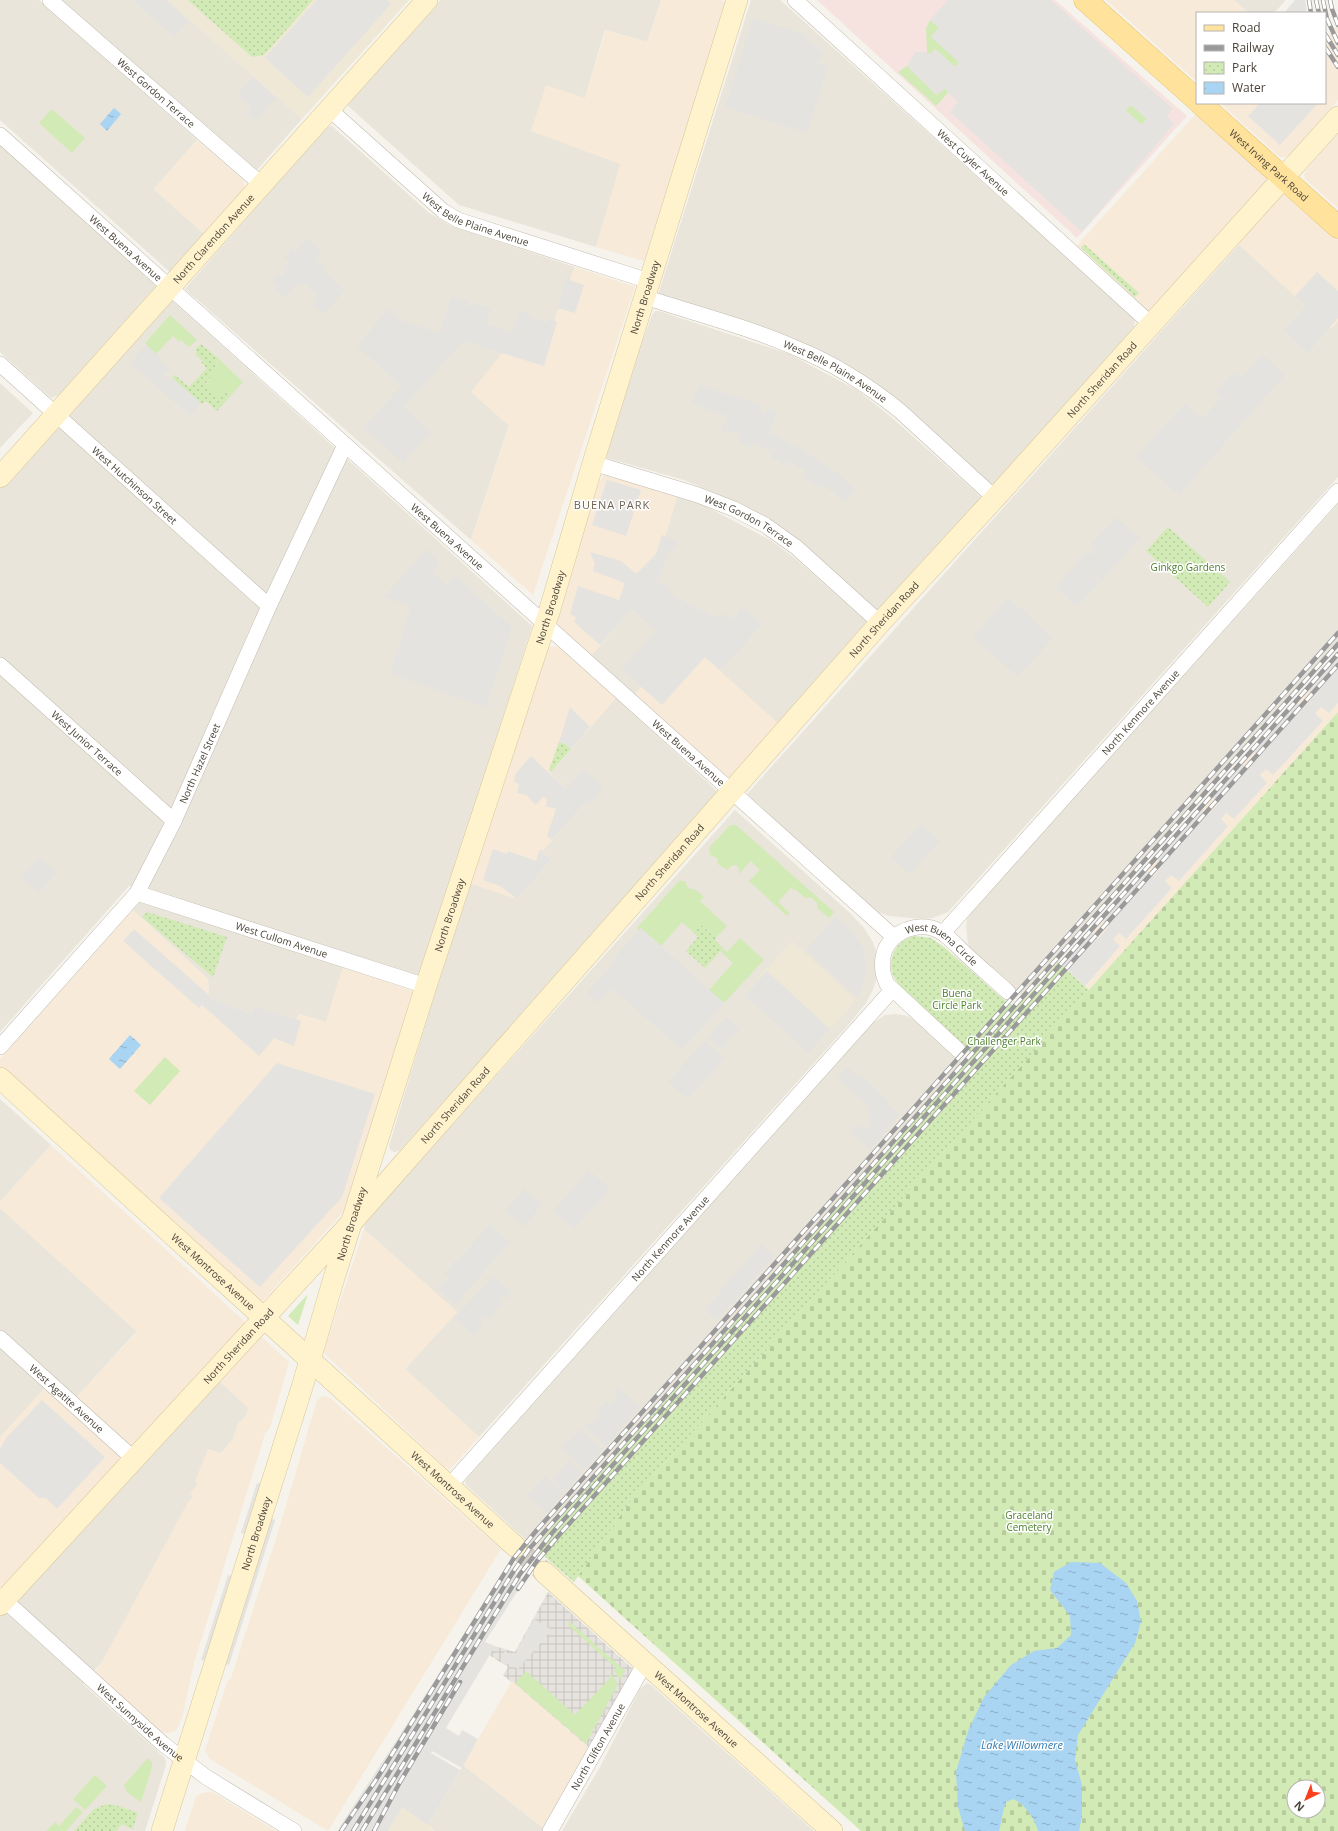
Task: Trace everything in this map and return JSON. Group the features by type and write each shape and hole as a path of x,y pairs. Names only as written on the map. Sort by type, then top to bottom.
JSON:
{"main road":[{"name":"North Clarendon Avenue","path":"0,477 427,0"},
{"name":"North Broadway","path":"162,1831 426,986 544,624 737,0"},
{"path":"1085,0 1196,99"},
{"name":"West Irving Park Road","path":"1201,104 1338,227"},
{"name":"North Sheridan Road","path":"2,1601 352,1222 880,623 1152,325 1338,117"},
{"name":"West Montrose Avenue","path":"0,1078 516,1547"},
{"name":"West Montrose Avenue","path":"544,1572 826,1829"}],"street":[{"name":"West Gordon Terrace","path":"50,0 262,185"},
{"name":"West Cuyler Avenue","path":"795,0 1152,325"},
{"name":"West Belle Plaine Avenue","path":"329,109 443,211 458,220 647,289 786,343 845,373 900,411 995,498"},
{"name":"West Buena Avenue","path":"0,136 894,938"},
{"name":"West Hutchinson Street","path":"0,364 269,606"},
{"name":"North Hazel Street","path":"0,1047 137,893 174,821 269,606 345,445"},
{"name":"West Gordon Terrace","path":"593,463 698,495 734,509 765,525 796,547 880,623"},
{"name":"North Kenmore Avenue","path":"943,933 1338,491"},
{"name":"West Junior Terrace","path":"0,665 174,821"},
{"name":"West Cullom Avenue","path":"137,893 426,986"},
{"name":"West Buena Circle","path":"958,1050 892,990 883,977 882,960 886,947 905,929 913,927 923,927 943,933 1008,992"},
{"name":"North Kenmore Avenue","path":"449,1486 892,990"},
{"name":"West Agatite Avenue","path":"0,1338 134,1459"},
{"name":"West Sunnyside Avenue","path":"2,1601 184,1761 206,1777 294,1831"},
{"name":"North Clifton Avenue","path":"550,1831 645,1663"}],"shaded area":[{"path":"0,0 39,0 197,140 154,189 204,234 170,272 0,120"},
{"path":"62,0 168,0 302,119 256,171"},
{"path":"132,0 165,0 188,21 174,37"},
{"path":"168,0 409,0 302,119"},
{"path":"317,0 386,0 391,4 308,97 265,58"},
{"path":"440,0 661,0 647,42 605,30 585,98 532,131 621,164 596,247 459,205 347,105"},
{"path":"661,0 720,0 726,2 644,261 596,247 620,164 531,131 546,85 585,98 606,30 647,42"},
{"path":"751,0 780,0 1135,319 1134,327 996,483 989,484 892,396 658,295"},
{"path":"817,0 1055,0 1187,116 1077,238"},
{"path":"948,0 1051,0 1173,109 1167,116 1174,124 1082,232 950,112 958,102 948,93 946,88 937,95 907,66 915,52 927,52 930,54 935,49 955,67 959,62 931,37 939,28 930,20","holes":["1131,105 1147,119 1142,125 1125,110"]},
{"path":"1106,0 1234,0 1247,12 1196,12 1196,81"},
{"path":"1234,0 1286,0 1275,12 1247,12"},
{"path":"1295,0 1305,0 1307,12 1285,12"},
{"path":"753,18 802,33 824,54 816,63 828,66 807,133 725,107"},
{"path":"1338,25 1338,100 1290,155 1280,157 1221,104 1326,104 1326,38"},
{"path":"253,77 276,98 256,121 247,113 251,107 237,95"},
{"path":"1259,104 1317,104 1280,145 1248,116"},
{"path":"1202,107 1338,230 1338,322 1331,329 1229,236 1152,322 1073,250"},
{"path":"332,126 428,212 451,226 575,267 539,359 509,425 471,540 185,289 326,127"},
{"path":"1338,134 1338,208 1306,180 1304,175 1307,169"},
{"path":"197,140 243,180 245,188 204,234 154,189"},
{"path":"0,144 156,286 59,395 51,398 0,352"},
{"path":"1278,201 1338,247 1338,477 948,912 933,918 922,919 889,916 875,911 747,797 748,793"},
{"path":"307,238 322,252 316,259 325,267 322,269 345,290 324,314 313,305 317,301 314,299 317,295 304,283 301,286 297,283 284,298 275,290 278,287 272,281 279,273 283,277 286,272 283,269 289,262 284,257 292,248 296,251"},
{"path":"575,267 635,287 533,595 471,540 509,426 471,392 506,348 539,359"},
{"path":"1317,272 1338,291 1338,318 1308,353 1284,330 1306,306 1295,296"},
{"path":"566,279 584,285 575,313 557,308"},
{"path":"168,297 532,626 420,978 129,886 0,1032 0,487"},
{"path":"451,297 468,301 467,305 473,307 474,303 491,308 486,324 513,332 520,310 530,314 530,317 547,323 548,319 557,322 544,366 463,341 404,407 431,432 403,463 363,428 401,386 357,346 389,308 403,321 440,333"},
{"path":"656,311 789,354 857,390 891,417 980,496 980,502 878,612 764,518 725,497 684,480 607,458 603,455 603,448 652,315"},
{"path":"146,345 162,359 160,361 169,369 164,374 170,380 172,378 201,403 190,416 130,363"},
{"path":"1262,354 1285,375 1179,495 1136,457 1185,403 1202,419 1221,398 1215,392 1234,371 1242,377"},
{"path":"0,383 33,413 0,448"},
{"path":"699,385 762,405 760,410 765,413 768,408 778,412 769,432 803,450 836,472 856,489 845,502 823,485 820,488 803,476 805,471 788,461 785,465 770,457 772,452 753,444 751,448 739,442 741,435 727,430 726,432 721,430 727,416 692,404"},
{"path":"608,475 677,497 650,588 591,656 555,622 599,482 603,476"},
{"path":"607,480 641,490 626,536 592,525"},
{"path":"677,497 701,504 772,541 797,560 868,623 729,779 591,656 650,588"},
{"path":"1338,504 1338,647 1025,998 973,953 968,944 966,927 967,919 973,910"},
{"path":"1116,517 1140,538 1101,581 1077,561 1088,551 1092,555 1095,551 1091,547 1093,545 1092,543"},
{"path":"662,535 678,541 673,551 670,550 657,581 666,585 668,590 671,591 670,594 715,617 723,614 733,619 741,606 762,625 720,670 705,657 662,705 621,669 656,631 632,609 600,645 574,622 576,617 570,614 578,586 619,600 625,583 593,571 595,564 590,552 621,561 636,574 656,554"},
{"path":"426,549 440,563 432,572 446,585 455,576 512,627 486,707 390,674 411,606 384,597"},
{"path":"1078,562 1100,582 1077,607 1055,587"},
{"path":"1008,597 1053,638 1018,677 973,637"},
{"path":"696,628 705,657 780,725 729,779 634,695"},
{"path":"549,647 558,647 616,698 550,773 583,805 542,852 551,860 517,899 468,883 543,652"},
{"path":"1338,654 1338,712 1089,990 1061,964"},
{"path":"1338,654 1338,703 1329,713 1321,707 1315,713 1323,721 1273,775 1266,769 1260,775 1267,783 1234,819 1226,813 1221,819 1228,826 1179,881 1171,875 1165,881 1172,888 1126,939 1119,933 1113,939 1120,946 1085,986 1061,964 1090,932 1098,939 1109,926 1101,919 1145,869 1154,876 1163,865 1156,858 1200,808 1208,815 1219,803 1211,796 1241,763 1248,769 1259,757 1252,750 1295,701 1303,708 1314,696 1307,689"},
{"path":"616,698 718,792 400,1150 395,1152 391,1151 389,1146 468,883 551,860 542,852 550,773"},
{"path":"570,707 590,727 571,749 566,744 559,742"},
{"path":"531,756 566,789 584,769 603,787 593,801 583,805 552,840 547,836 556,809 546,806 547,799 543,797 536,805 526,795 517,793 519,784 514,782 516,773"},
{"path":"735,810 851,914 864,928 873,942 877,955 878,973 873,990 866,1003 849,1024 479,1437 405,1369 457,1312 364,1229 365,1222"},
{"path":"921,824 940,841 910,874 891,857"},
{"path":"493,849 507,854 508,851 536,861 540,849 551,860 517,899 500,886 483,880"},
{"path":"40,857 57,873 38,893 21,877"},
{"path":"140,902 343,967 326,1022 299,1014 296,1020 254,1006 251,1014 209,998 208,979 133,910"},
{"path":"133,910 208,979 209,998 251,1014 254,1006 296,1020 299,1014 326,1022 343,967 416,992 347,1208 259,1305 0,1072 0,1059"},
{"path":"836,916 855,935 864,949 866,970 864,982 857,997 806,950"},
{"path":"641,928 724,1003 682,1050 614,990 609,991 598,1003 587,993 615,962 613,960"},
{"path":"134,929 209,995 210,998 251,1014 254,1006 301,1021 294,1046 274,1038 259,1056 202,1005 199,1008 123,941"},
{"path":"792,941 856,1000 810,1052 745,993"},
{"path":"767,971 830,1029 809,1053 744,995"},
{"path":"897,1014 907,1016 919,1023 965,1065 545,1535 538,1551 466,1485 465,1482 468,1477 872,1024 885,1015"},
{"path":"726,1017 740,1030 727,1041 728,1043 721,1050 707,1038"},
{"path":"705,1040 725,1058 688,1099 668,1082"},
{"path":"277,1063 375,1094 342,1197 260,1287 159,1198"},
{"path":"847,1067 858,1077 861,1075 890,1102 888,1104 900,1115 870,1150 850,1132 856,1125 859,1128 863,1125 867,1129 871,1124 867,1120 871,1116 867,1112 870,1108 837,1078"},
{"path":"0,1099 51,1145 0,1202"},
{"path":"51,1145 289,1362 270,1428 265,1434 194,1663 183,1714 177,1729 173,1732 166,1733 155,1729 95,1672 102,1662 188,1502 193,1497 190,1493 198,1484 195,1481 208,1449 219,1453 222,1452 233,1439 238,1424 246,1416 248,1408 211,1373 0,1605 0,1437 50,1382 72,1402 137,1332 0,1208 0,1202"},
{"path":"589,1170 610,1189 574,1229 553,1211"},
{"path":"524,1189 542,1205 523,1227 505,1210"},
{"path":"0,1208 137,1331 72,1402 0,1437"},
{"path":"490,1224 510,1242 455,1305 437,1288 449,1278 444,1274"},
{"path":"364,1229 457,1312 405,1369 479,1437 450,1469 444,1466 325,1354 324,1351"},
{"path":"762,1244 775,1256 717,1320 705,1310 721,1291 720,1290"},
{"path":"493,1276 512,1293 507,1299 503,1295 498,1300 502,1304 488,1320 483,1317 479,1322 483,1326 474,1336 455,1318"},
{"path":"210,1373 249,1408 246,1416 238,1424 233,1439 222,1452 219,1453 208,1449 194,1496 102,1662 83,1684 164,1757 166,1761 145,1831 0,1831 0,1605"},
{"path":"618,1387 640,1407 605,1446 584,1426 588,1422 591,1425 599,1416 595,1414 606,1401 611,1404 618,1396 614,1392"},
{"path":"324,1396 330,1398 501,1549 328,1831 210,1759 205,1751 227,1682 231,1678 279,1529 317,1400"},
{"path":"42,1400 105,1457 57,1509 46,1498 39,1498 0,1463 0,1449 6,1438"},
{"path":"580,1429 603,1449 585,1470 561,1448 568,1439 570,1441"},
{"path":"569,1460 582,1472 565,1492 552,1480"},
{"path":"545,1476 564,1493 547,1513 527,1495"},
{"path":"257,1483 262,1484 246,1534 241,1533"},
{"path":"271,1518 275,1520 229,1665 225,1664"},
{"path":"507,1565 524,1581 485,1642 495,1646 446,1728 459,1736 462,1730 478,1739 462,1768 432,1751 431,1753 460,1770 428,1825 402,1807 388,1831 345,1831 339,1828 400,1735"},
{"path":"228,1575 233,1576 206,1661 201,1660"},
{"path":"548,1592 633,1669 592,1750 512,1681 511,1682 503,1675 508,1667 489,1655 495,1646 515,1652"},
{"path":"534,1619 552,1630 518,1669 500,1660 505,1651 514,1656"},
{"path":"512,1681 592,1750 546,1830 463,1765"},
{"path":"647,1683 814,1831 562,1831 600,1767 640,1689"},
{"path":"463,1765 547,1831 435,1831 428,1825"},
{"path":"210,1792 276,1831 185,1831 196,1796 202,1793"},
{"path":"402,1806 428,1825 434,1831 388,1831"}],"green space":[{"path":"188,0 313,0 264,55 252,57"},
{"path":"930,20 939,28 932,37 959,62 955,67 935,49 930,55 927,52 926,28"},
{"path":"907,66 937,95 946,87 948,93 936,106 898,72"},
{"path":"1131,105 1147,119 1141,125 1125,110"},
{"path":"52,109 85,138 72,153 39,123"},
{"path":"1084,244 1139,293 1135,297 1081,248"},
{"path":"170,315 197,340 189,347 181,340 179,342 173,336 156,354 145,343"},
{"path":"201,344 219,359 216,363 214,372 206,383 208,391 215,396 230,392 232,394 217,411 206,401 202,404 172,378 175,375 189,387 207,368 201,363 203,361 195,354 197,352 195,350"},
{"path":"219,359 243,382 232,394 230,392 215,396 208,391 206,386"},
{"name":"Ginkgo Gardens","path":"1168,527 1230,582 1208,607 1146,551"},
{"name":"Graceland Cemetery","path":"1338,712 1338,1831 861,1831 578,1576 629,1503"},
{"path":"559,742 566,744 571,749 551,772 549,770"},
{"path":"730,825 736,825 834,912 829,918 817,908 817,903 811,897 805,898 795,889 794,890 791,888 778,902 790,913 787,916 749,881 760,870 751,861 739,874 739,868 736,865 731,866 727,870 718,864 717,858 710,855 709,848"},
{"path":"679,881 685,881 688,888 696,890 704,897 700,901 727,926 716,938 701,924 693,932 682,922 661,946 641,928 639,930 637,928"},
{"path":"147,912 227,937 213,977 142,917"},
{"path":"700,924 716,938 715,940 723,948 705,968 686,951 698,937 693,932"},
{"name":"Challenger Park","path":"915,936 931,938 944,947 1003,999 1014,1006 1019,1004 1030,993 1058,962 1089,990 629,1503 574,1582 538,1551 545,1535 970,1059 971,1056 968,1049 915,1002 897,982 892,973 891,961 895,950 904,941"},
{"path":"740,938 764,960 724,1003 709,990 733,963 720,951 723,948 727,952"},
{"path":"165,1057 180,1071 150,1105 134,1091"},
{"path":"307,1295 307,1297 298,1325 288,1316"},
{"path":"569,1621 625,1671 620,1680 614,1671 616,1668 568,1625"},
{"path":"526,1671 575,1715 610,1678 609,1677 611,1674 618,1684 586,1744 515,1683"},
{"path":"148,1758 152,1762 152,1767 141,1802 127,1792 124,1785"},
{"path":"95,1775 107,1786 85,1810 73,1799"},
{"path":"107,1804 115,1805 138,1813 133,1829 122,1824 116,1831 74,1831 94,1809"},
{"path":"76,1807 83,1812 66,1831 46,1831 55,1822 59,1826"}],"water":[{"path":"114,108 121,114 107,131 100,124"},
{"path":"130,1035 141,1045 120,1069 109,1059"},
{"name":"Lake Willowmere","path":"1071,1562 1100,1563 1126,1583 1137,1601 1141,1622 1135,1643 1078,1735 1075,1760 1082,1785 1082,1816 1079,1831 1038,1831 1035,1822 1028,1812 1021,1804 1013,1799 1006,1802 999,1831 965,1831 958,1807 956,1772 968,1731 984,1697 1011,1665 1034,1651 1057,1648 1071,1635 1070,1616 1050,1590 1054,1572"}],"tunnel":[{"path":"516,1547 544,1572"}],"railway":[{"path":"1309,0 1311,12"},
{"path":"1316,0 1319,12"},
{"path":"1323,0 1326,12"},
{"path":"1330,0 1338,25"},
{"path":"1326,14 1338,43"},
{"path":"1326,36 1338,55"},
{"path":"1326,49 1338,67"},
{"path":"341,1831 376,1780 514,1558 536,1531 1338,633"},
{"path":"353,1831 515,1569 530,1548 1338,644"},
{"path":"362,1831 520,1574 552,1533 1338,654"},
{"path":"518,1589 537,1561 560,1534 1338,665"},
{"path":"374,1831 400,1782 460,1682"}],"district":[{"name":"BUENA PARK","path":"612,504"}],"park label":[{"name":"Buena Circle Park","path":"957,998"}]}
